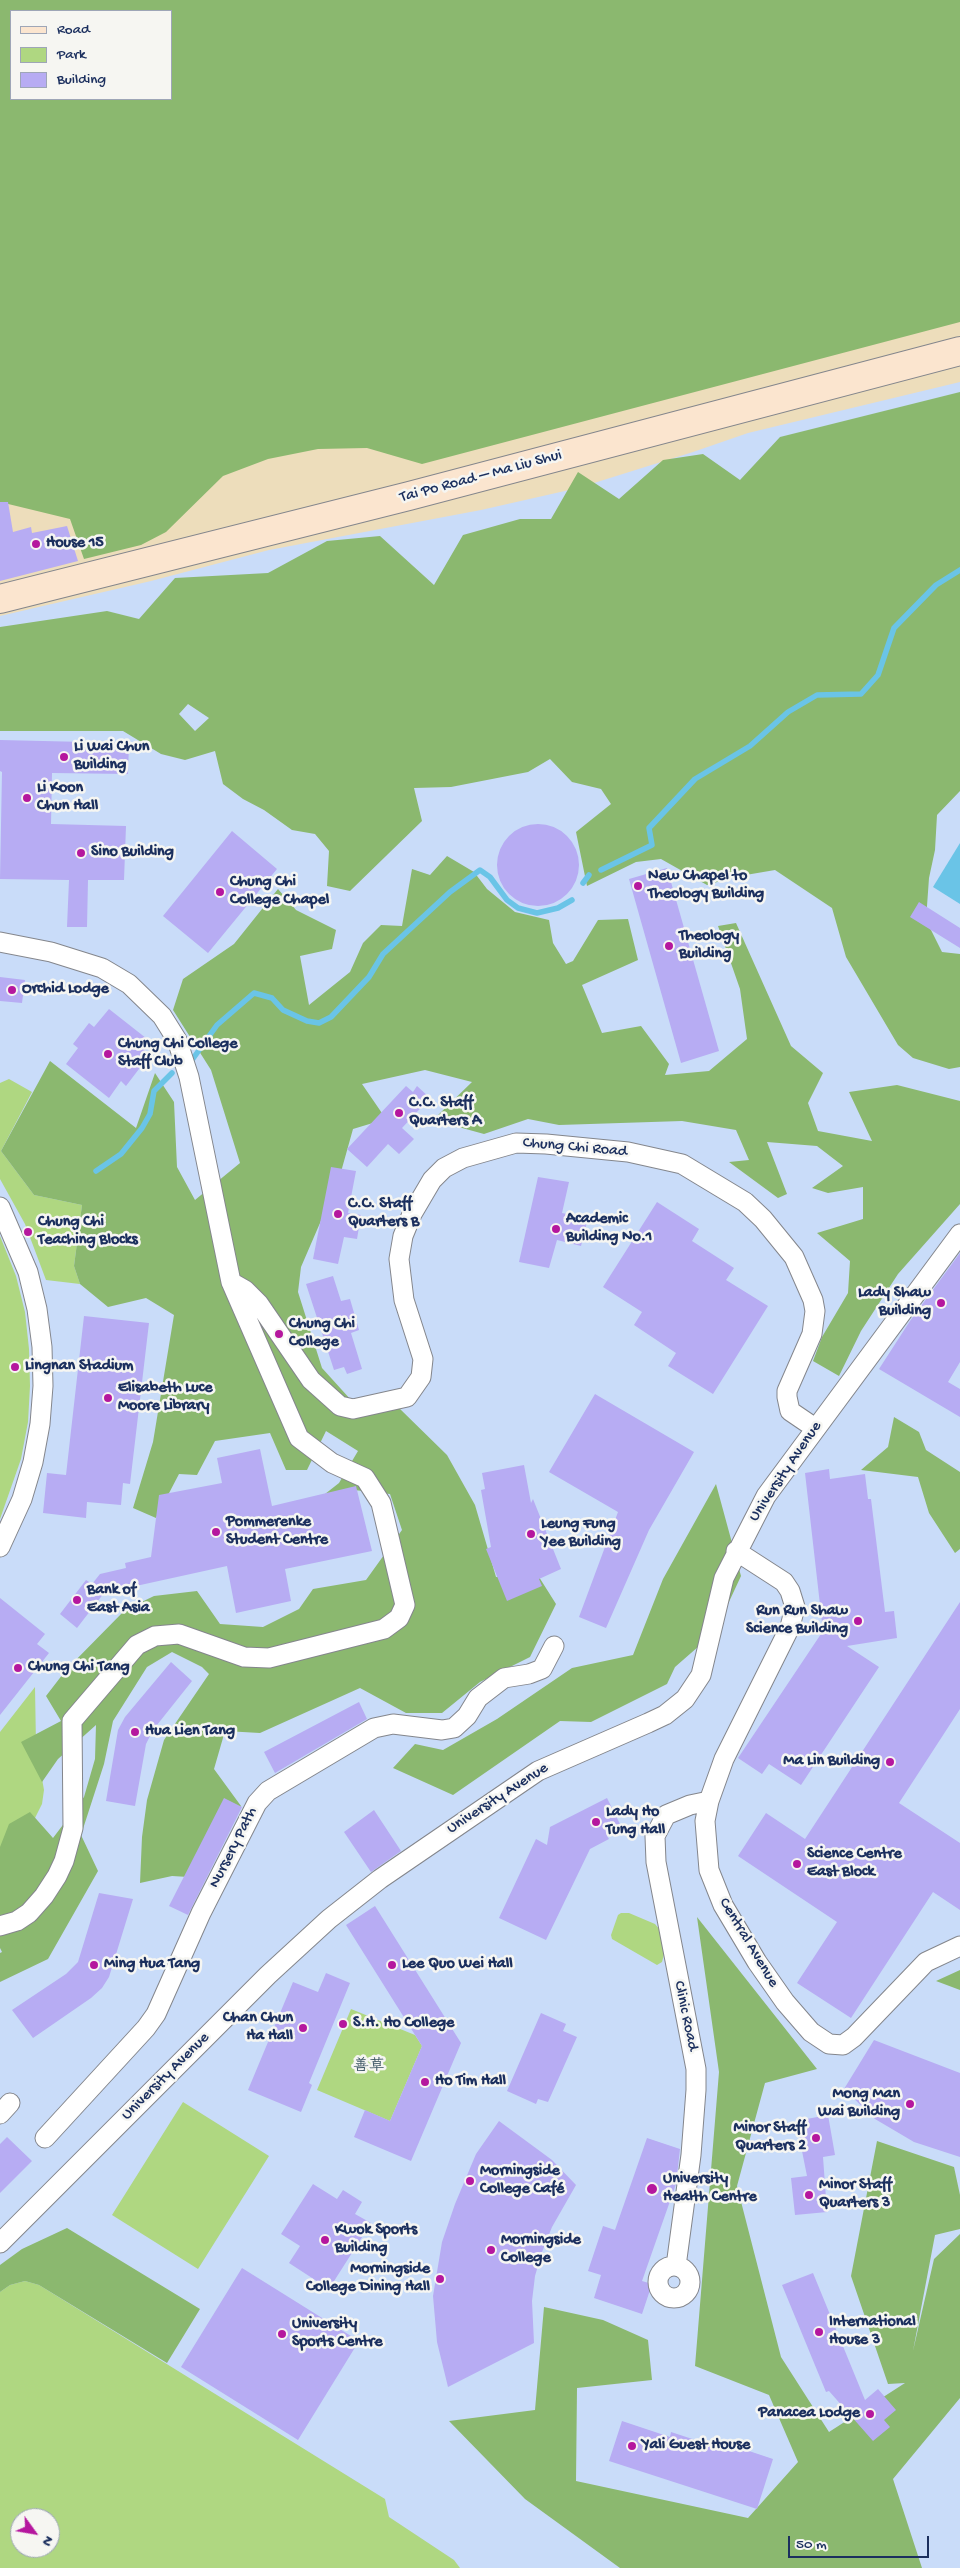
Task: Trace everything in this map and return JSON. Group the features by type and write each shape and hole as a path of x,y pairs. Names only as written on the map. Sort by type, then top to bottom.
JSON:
{"main road":[{"name":"Tai Po Road – Ma Liu Shui","path":"0,599 410,496 960,351"}],"street":[{"path":"0,942 51,952 102,968 142,994 171,1028 189,1077 231,1282 299,1438 332,1463 365,1478 381,1503 406,1605 399,1618 384,1629 269,1658 244,1657 179,1634 155,1636 138,1645 72,1721 73,1828 64,1861 57,1876 44,1896 29,1913 17,1921 0,1926"},
{"name":"Chung Chi Road","path":"231,1282 245,1290 258,1304 311,1380 340,1406 353,1409 407,1397 418,1383 424,1365 400,1280 400,1248 412,1214 426,1188 444,1168 454,1161 516,1143 584,1146 682,1164 745,1202 763,1218 794,1257 813,1300 815,1311 808,1345 787,1391 787,1404 790,1411 815,1428"},
{"path":"0,1207 28,1272 37,1309 42,1347 43,1386 40,1424 33,1462 22,1499 0,1547"},
{"name":"University Avenue","path":"0,2243 268,1976 329,1919 373,1884 538,1771 648,1723 665,1714 685,1699 700,1675 720,1592 736,1551 766,1496 960,1234"},
{"name":"Central Avenue","path":"736,1551 784,1582 793,1598 794,1614 724,1759 708,1801 705,1822 709,1870 723,1905 757,1962 785,2002 811,2032 830,2044 843,2045 854,2037 926,1962 960,1946"},
{"name":"Nursery Path","path":"45,2138 146,2028 156,2014 166,1987 214,1887 257,1803 268,1791 374,1728 393,1724 442,1730 454,1728 462,1723 478,1698 504,1678 529,1674 542,1668 554,1646"},
{"name":"Clinic Road","path":"676,2266 691,2155 696,2069 656,1862 654,1836 666,1815 690,1805 708,1801"}],"shaded area":[{"path":"960,382 960,2568 0,2568 0,616 151,581 269,550 481,510 578,488 748,433"}],"green space":[{"path":"0,0 960,0 960,322 422,464 367,448 318,449 268,459 223,476 166,532 141,545 84,559 70,519 0,502"},
{"path":"960,392 960,791 937,815 935,850 929,878 926,920 942,952 960,954 960,1067 949,1069 913,1058 898,1045 846,957 832,908 775,870 734,877 707,885 661,859 636,862 587,886 576,832 611,804 601,789 572,782 550,759 528,772 451,787 414,788 422,821 350,891 327,886 329,851 315,834 292,830 223,784 215,751 185,760 161,754 123,731 0,731 0,627 107,611 139,619 175,578 268,573 327,541 380,536 434,585 463,535 520,519 551,519 578,472 619,499 663,460 703,454 740,480 780,437","holes":["188,704 209,718 195,731 179,714"]},
{"path":"447,856 474,872 487,889 515,912 549,920 553,943 566,964 573,961 598,920 628,919 638,960 582,985 602,1033 641,1026 669,1064 665,1075 709,1071 747,1039 740,989 718,926 736,923 791,1046 823,1073 808,1103 818,1131 872,1141 849,1092 897,1085 960,1101 960,1204 898,1274 861,1331 839,1376 813,1361 822,1337 848,1293 850,1261 817,1233 863,1219 863,1187 828,1193 812,1188 843,1166 817,1146 767,1142 787,1194 778,1198 729,1162 749,1160 736,1130 682,1121 559,1125 528,1119 484,1134 433,1120 472,1082 425,1070 362,1084 386,1119 353,1129 339,1179 301,1267 298,1292 322,1368 351,1400 399,1408 447,1455 475,1505 496,1577 539,1577 556,1604 530,1657 480,1682 442,1713 406,1713 360,1688 260,1733 225,1731 214,1769 241,1806 205,1878 172,1876 140,1883 142,1837 147,1800 164,1740 209,1674 202,1667 172,1652 147,1667 113,1721 104,1764 81,1835 98,1871 48,1959 0,1982 0,1953 2,1952 0,1948 0,1847 9,1824 30,1812 53,1838 84,1797 95,1759 96,1725 58,1759 42,1782 21,1742 61,1721 46,1696 66,1670 125,1610 154,1596 197,1591 220,1624 263,1627 299,1609 313,1589 366,1580 402,1530 390,1494 354,1490 325,1494 339,1483 358,1451 326,1431 307,1470 286,1470 270,1433 215,1441 197,1475 179,1474 156,1518 133,1508 153,1442 174,1315 146,1298 108,1307 80,1284 74,1266 82,1205 34,1195 1,1151 50,1061 136,1128 155,1073 174,1102 177,1167 195,1200 240,1163 211,1070 173,1010 183,979 234,944 278,889 296,910 336,930 332,949 300,956 309,1005 350,972 363,943 381,925 402,926 412,869 430,875"},
{"path":"9,1079 32,1092 1,1151 34,1195 82,1205 74,1266 80,1284 46,1280 25,1224 0,1179 0,1083"},
{"name":"Lingnan Stadium","path":"0,1236 16,1276 25,1312 30,1386 28,1422 21,1459 0,1519"},
{"path":"894,1417 919,1432 926,1450 960,1472 960,1549 955,1553 929,1513 918,1477 861,1470 888,1447"},
{"path":"716,1484 741,1576 715,1632 675,1667 667,1684 591,1722 560,1721 453,1795 393,1768 415,1744 443,1750 497,1719 572,1668 633,1655 663,1579"},
{"path":"35,1687 36,1745 44,1790 42,1804 28,1832 0,1862 0,1732"},
{"path":"629,1913 655,1924 660,1930 665,1951 662,1962 657,1965 612,1939 611,1935 618,1915"},
{"path":"697,1917 817,2069 765,2083 737,2186 781,2357 829,2432 905,2383 888,2384 851,2276 877,2141 954,2167 960,2195 960,2229 935,2235 913,2351 934,2259 960,2234 960,2398 893,2479 922,2568 620,2568 525,2499 449,2421 535,2410 544,2307 603,2320 648,2340 652,2380 577,2388 576,2481 748,2518 798,2462 769,2395 695,2366 719,2072"},
{"path":"960,1970 960,1990 936,1981"},
{"name":"善草","path":"351,2009 415,2035 422,2046 390,2121 317,2090"},
{"path":"183,2102 269,2156 198,2269 112,2215"},
{"path":"67,2228 200,2309 167,2363 39,2285 25,2281 10,2285 0,2292 0,2265 22,2249"},
{"path":"25,2281 39,2285 385,2499 389,2517 454,2560 460,2568 0,2568 0,2292 10,2285"}],"water":[{"path":"960,843 960,904 933,887"}],"building":[{"path":"0,502 8,502 13,532 31,527 32,533 67,526 78,561 0,581"},
{"path":"0,740 129,743 128,774 52,773 51,824 126,826 124,880 88,880 87,927 67,927 69,880 0,879 2,772 0,771"},
{"path":"530,824 546,824 561,831 572,842 579,857 576,881 567,894 546,906 530,906 515,899 504,888 497,873 497,857 504,842 515,831"},
{"name":"Chung Chi College Chapel","path":"232,831 277,869 208,953 163,916"},
{"name":"Theology Building","path":"667,868 719,1051 681,1063 629,879"},
{"path":"919,902 960,928 960,948 910,917"},
{"name":"Orchid Lodge","path":"0,977 25,980 22,1003 0,1001"},
{"name":"Chung Chi College Staff Club","path":"109,1009 151,1042 137,1061 142,1065 126,1086 121,1081 109,1098 66,1064 78,1048 73,1044 89,1023 94,1027"},
{"name":"C.C. Staff Quarters A","path":"406,1086 413,1092 417,1086 430,1098 402,1128 414,1139 399,1154 388,1144 367,1167 347,1149"},
{"name":"C.C. Staff Quarters B","path":"331,1167 356,1171 348,1213 361,1215 357,1239 344,1237 338,1264 313,1259"},
{"name":"Academic Building No.1","path":"538,1177 569,1182 562,1213 588,1218 581,1246 557,1240 549,1268 519,1262"},
{"path":"657,1202 699,1229 692,1241 734,1268 726,1280 768,1306 713,1394 668,1366 676,1353 634,1325 642,1312 603,1287"},
{"name":"Lady Shaw Building","path":"960,1253 960,1362 948,1382 960,1389 960,1417 879,1369 910,1321"},
{"path":"333,1276 341,1301 350,1299 359,1330 351,1333 362,1369 347,1374 344,1367 334,1370 306,1284"},
{"name":"Elisabeth Luce Moore Library","path":"84,1316 149,1323 130,1484 123,1483 121,1505 87,1502 86,1518 43,1513 47,1473 66,1475"},
{"path":"595,1394 694,1452 649,1530 606,1628 579,1617 618,1512 549,1472"},
{"name":"Pommerenke Student Centre","path":"260,1449 272,1506 356,1486 372,1551 285,1569 291,1601 236,1613 227,1566 104,1593 77,1628 60,1614 86,1580 92,1584 100,1574 126,1568 125,1563 151,1557 159,1495 222,1483 217,1458"},
{"name":"Leung Fung Yee Building","path":"524,1465 531,1503 533,1499 561,1569 539,1579 542,1586 507,1601 486,1549 491,1547 481,1490 485,1489 482,1473"},
{"name":"Run Run Shaw Science Building","path":"829,1469 830,1479 865,1474 868,1499 871,1499 885,1612 894,1611 897,1638 847,1646 879,1667 801,1785 769,1764 762,1774 738,1758 823,1631 805,1473"},
{"name":"Chung Chi Tang","path":"0,1598 45,1634 37,1644 49,1653 0,1715"},
{"path":"960,1602 960,1709 899,1803 960,1843 960,1910 933,1892 851,2018 797,1983 837,1922 738,1856 766,1813 805,1839"},
{"name":"Hua Lien Tang","path":"171,1662 192,1681 153,1730 146,1744 135,1806 106,1801 118,1730 125,1717"},
{"path":"359,1702 367,1719 275,1773 264,1752"},
{"path":"224,1798 242,1807 188,1915 169,1906"},
{"path":"607,1798 622,1828 607,1836 609,1839 590,1849 546,1940 499,1918 536,1839 547,1845 550,1827"},
{"path":"374,1810 401,1851 371,1872 344,1832"},
{"name":"Ming Hua Tang","path":"99,1893 133,1899 109,1977 102,1988 91,1998 33,2038 12,2010 66,1974 78,1962"},
{"path":"375,1906 461,2043 411,2161 354,2137 365,2110 390,2121 422,2046 346,1925"},
{"name":"Chan Chun Ha Hall","path":"326,1973 350,1983 309,2083 312,2085 301,2112 248,2090 293,1982 318,1992"},
{"path":"541,2013 566,2024 563,2031 577,2037 548,2102 538,2099 536,2104 507,2091"},
{"name":"Mong Man Wai Building","path":"874,2040 960,2073 960,2157 914,2142 875,2119 844,2089"},
{"path":"828,2115 835,2155 823,2157 827,2212 795,2215 791,2178 807,2176 796,2121"},
{"name":"Morningside College","path":"499,2121 552,2160 576,2185 552,2227 535,2276 532,2301 534,2343 448,2387 437,2342 433,2296 442,2242 455,2204 476,2154"},
{"path":"7,2137 32,2161 0,2193 0,2144"},
{"name":"University Health Centre","path":"647,2138 680,2149 676,2184 642,2281 652,2284 642,2314 594,2298 601,2275 588,2271 603,2226 615,2230"},
{"name":"Kwok Sports Building","path":"313,2184 337,2199 343,2190 362,2202 355,2214 371,2223 329,2289 289,2263 300,2246 281,2234"},
{"name":"University Sports Centre","path":"242,2268 359,2341 298,2440 181,2367"},
{"name":"International House 3","path":"813,2273 865,2400 878,2389 896,2410 884,2420 890,2427 873,2441 829,2391 826,2392 782,2285"},
{"path":"622,2421 670,2437 671,2432 732,2452 734,2446 773,2459 757,2509 609,2461"}],"waterway":[{"path":"601,870 652,845 649,828 695,779 750,746 788,712 817,695 861,694 878,675 894,628 936,585 960,570"},
{"path":"192,1060 217,1025 254,993 272,998 283,1010 307,1021 319,1023 331,1017 369,977 383,954 450,892 480,870 490,877 507,900 518,908 537,913 558,908 572,900"},
{"path":"583,883 589,875"},
{"path":"96,1171 121,1154 142,1128 150,1114 154,1091 172,1073"}],"place":[{"name":"House 15","path":"36,544"},
{"name":"Li Wai Chun Building","path":"64,757"},
{"name":"Li Koon Chun Hall","path":"27,798"},
{"name":"Sino Building","path":"81,853"},
{"name":"New Chapel to Theology Building","path":"638,886"},
{"name":"Chung Chi College Chapel","path":"220,892"},
{"name":"Theology Building","path":"669,946"},
{"name":"Orchid Lodge","path":"12,990"},
{"name":"Chung Chi College Staff Club","path":"108,1054"},
{"name":"C.C. Staff Quarters A","path":"399,1113"},
{"name":"C.C. Staff Quarters B","path":"338,1214"},
{"name":"Academic Building No.1","path":"556,1229"},
{"name":"Chung Chi Teaching Blocks","path":"28,1232"},
{"name":"Lady Shaw Building","path":"941,1303"},
{"name":"Chung Chi College","path":"279,1334"},
{"name":"Lingnan Stadium","path":"15,1367"},
{"name":"Elisabeth Luce Moore Library","path":"108,1398"},
{"name":"Pommerenke Student Centre","path":"216,1532"},
{"name":"Leung Fung Yee Building","path":"531,1534"},
{"name":"Bank of East Asia","path":"77,1600"},
{"name":"Run Run Shaw Science Building","path":"858,1621"},
{"name":"Chung Chi Tang","path":"18,1668"},
{"name":"Hua Lien Tang","path":"135,1732"},
{"name":"Ma Lin Building","path":"890,1762"},
{"name":"Lady Ho Tung Hall","path":"596,1822"},
{"name":"Science Centre East Block","path":"797,1864"},
{"name":"Ming Hua Tang","path":"94,1965"},
{"name":"Lee Quo Wei Hall","path":"392,1965"},
{"name":"S.H. Ho College","path":"343,2024"},
{"name":"Chan Chun Ha Hall","path":"303,2028"},
{"name":"Ho Tim Hall","path":"425,2082"},
{"name":"Mong Man Wai Building","path":"910,2104"},
{"name":"Minor Staff Quarters 2","path":"816,2138"},
{"name":"Morningside College Café","path":"470,2181"},
{"name":"University Health Centre","path":"652,2189"},
{"name":"Minor Staff Quarters 3","path":"809,2195"},
{"name":"Kwok Sports Building","path":"325,2240"},
{"name":"Morningside College","path":"491,2250"},
{"name":"Morningside College Dining Hall","path":"440,2279"},
{"name":"International House 3","path":"819,2332"},
{"name":"University Sports Centre","path":"282,2334"},
{"name":"Panacea Lodge","path":"870,2414"},
{"name":"Yali Guest House","path":"632,2446"}]}
